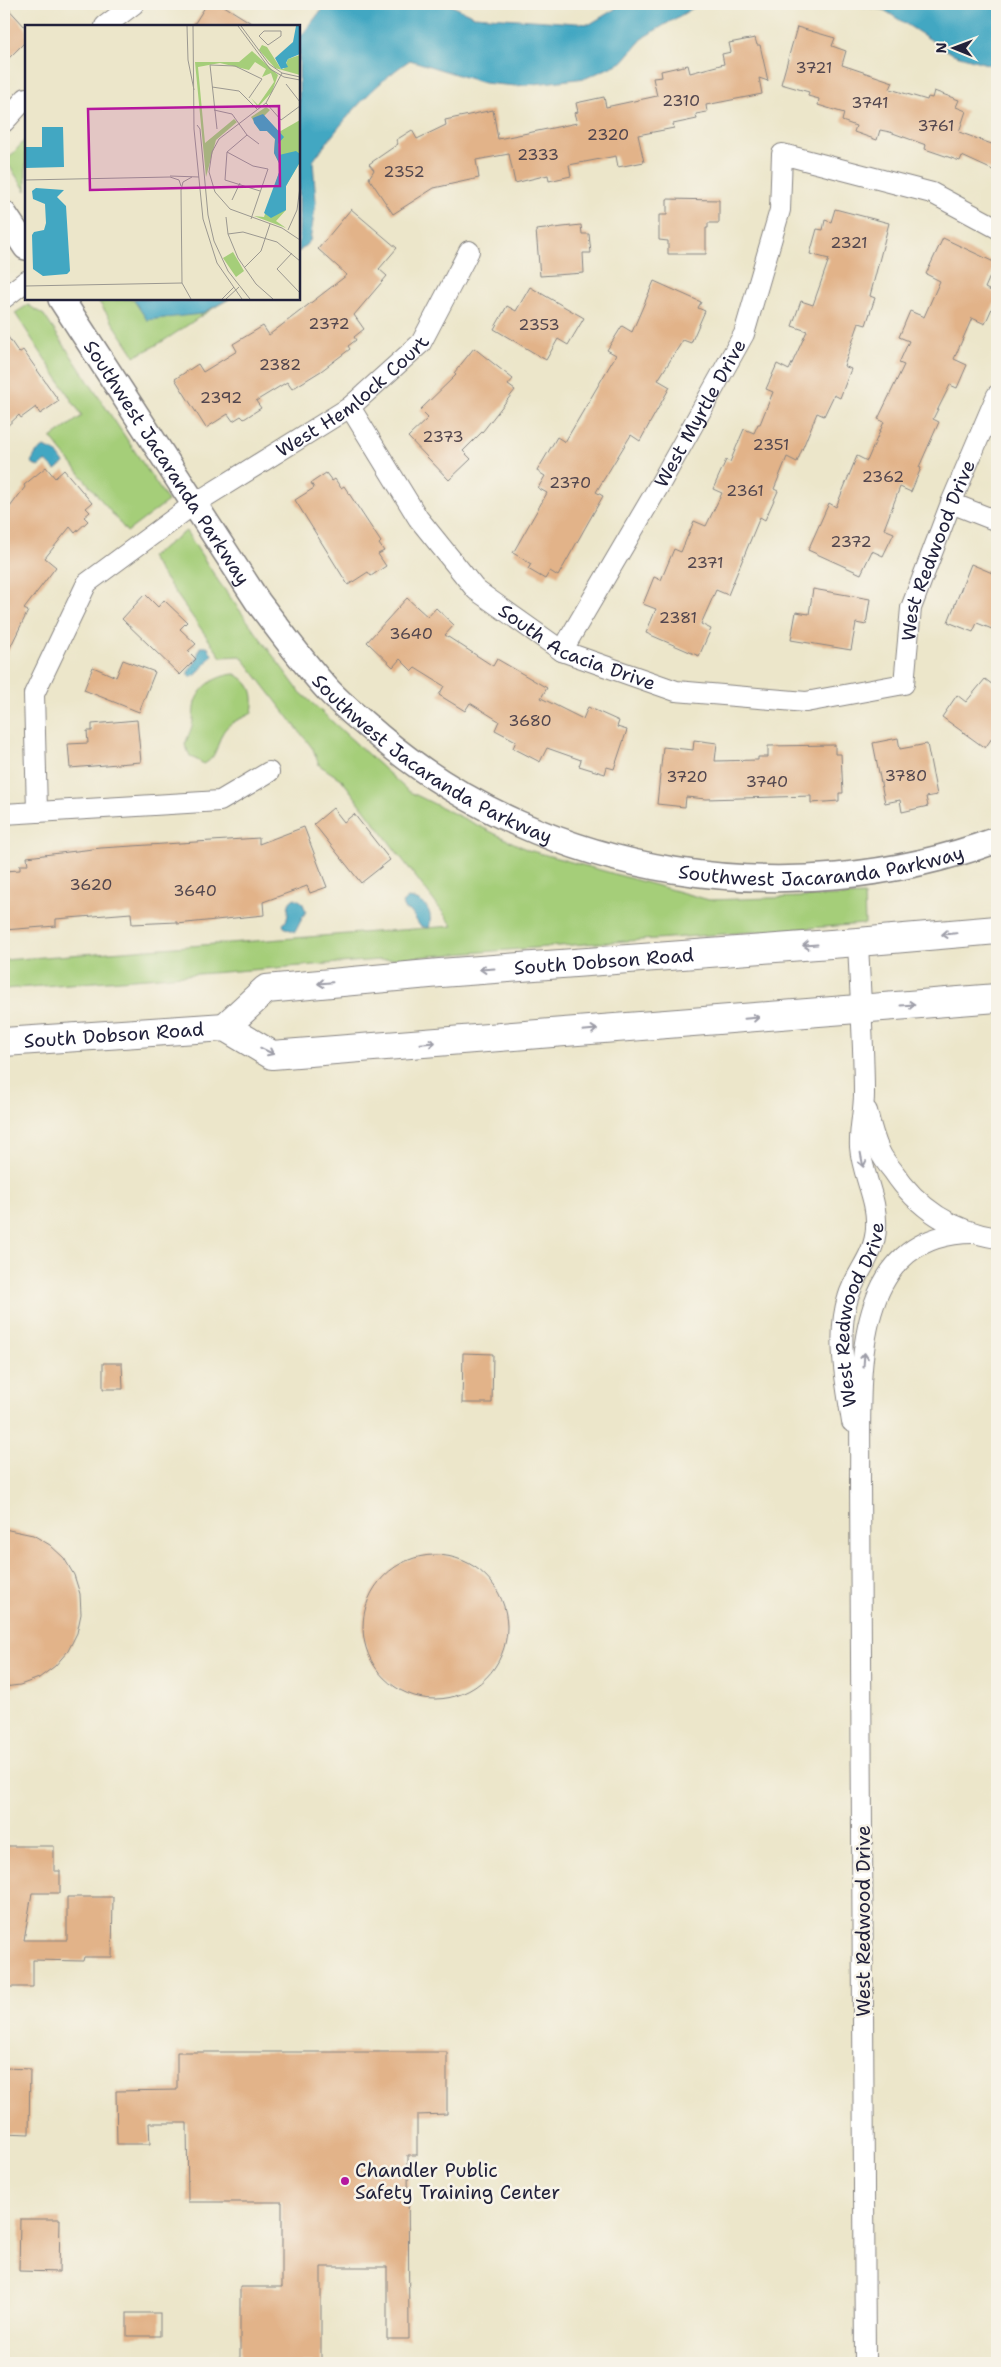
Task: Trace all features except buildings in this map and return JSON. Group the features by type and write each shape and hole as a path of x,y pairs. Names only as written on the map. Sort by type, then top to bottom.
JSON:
{"main road":[{"name":"South Dobson Road","path":"225,1027 266,989 440,973 997,930"},
{"name":"South Dobson Road","path":"4,1042 225,1027 272,1055 997,998"}],"street":[{"path":"106,25 134,4"},
{"path":"4,122 25,99"},
{"name":"West Myrtle Drive","path":"562,651 660,484 744,334 780,210 782,154 932,193 997,228"},
{"path":"4,214 25,246"},
{"name":"West Hemlock Court","path":"37,811 34,694 88,583 194,504 350,407 421,343 469,251"},
{"path":"4,298 25,282"},
{"name":"Southwest Jacaranda Parkway","path":"61,300 258,602 291,646 329,691 351,712 432,777 471,800 558,842 654,867 709,876 766,880 812,879 896,869 935,860 997,840"},
{"name":"West Redwood Drive","path":"904,684 911,608 951,503 997,395"},
{"name":"South Acacia Drive","path":"350,407 418,518 476,590 562,651 676,691 806,702 904,684"},
{"path":"951,503 997,521"},
{"path":"4,814 220,801 269,772"},
{"name":"West Redwood Drive","path":"858,942 864,1094 860,1136 861,1157 876,1205 876,1238 872,1252 848,1297 844,1315 843,1333 850,1406 860,1478"},
{"path":"864,1094 880,1154 899,1180 928,1210 942,1220 973,1234 997,1238"},
{"name":"West Redwood Drive","path":"865,2363 860,1478 866,1337 868,1322 880,1290 897,1262 920,1244 949,1235 973,1234"}],"green space":[{"path":"25,140 25,190 6,161"},
{"path":"98,300 227,300 159,343 135,356"},
{"path":"28,305 44,315 168,501 127,532 51,438 82,416 15,313"},
{"path":"186,531 219,582 299,691 408,791 528,850 709,900 864,895 865,924 4,989 4,960 453,926 342,780 319,765 313,749 241,656 221,657 150,557"},
{"path":"235,674 246,682 251,690 253,695 252,713 227,727 213,756 204,764 190,756 185,745 192,726 195,702 201,691 211,682 222,676"}],"water":[{"path":"326,4 448,4 474,16 590,24 615,9 618,4 700,4 644,37 622,62 586,78 516,86 484,83 410,60 383,81 357,106 313,161 316,202 310,241 300,251 300,38"},
{"path":"848,4 997,4 997,67 953,54 884,10"},
{"path":"134,300 227,300 201,314 147,320"},
{"path":"44,447 56,452 64,463 55,470 46,461 38,467 31,462 36,453"},
{"path":"200,647 208,647 212,655 196,675 190,677 188,672 196,661"},
{"path":"295,898 302,902 306,911 295,932 284,927 283,924 286,921 289,903"},
{"path":"408,898 419,901 427,907 430,916 429,928 420,926 411,912 404,909 402,903"}],"place":[{"name":"Chandler Public Safety Training Center","path":"345,2181"}]}
